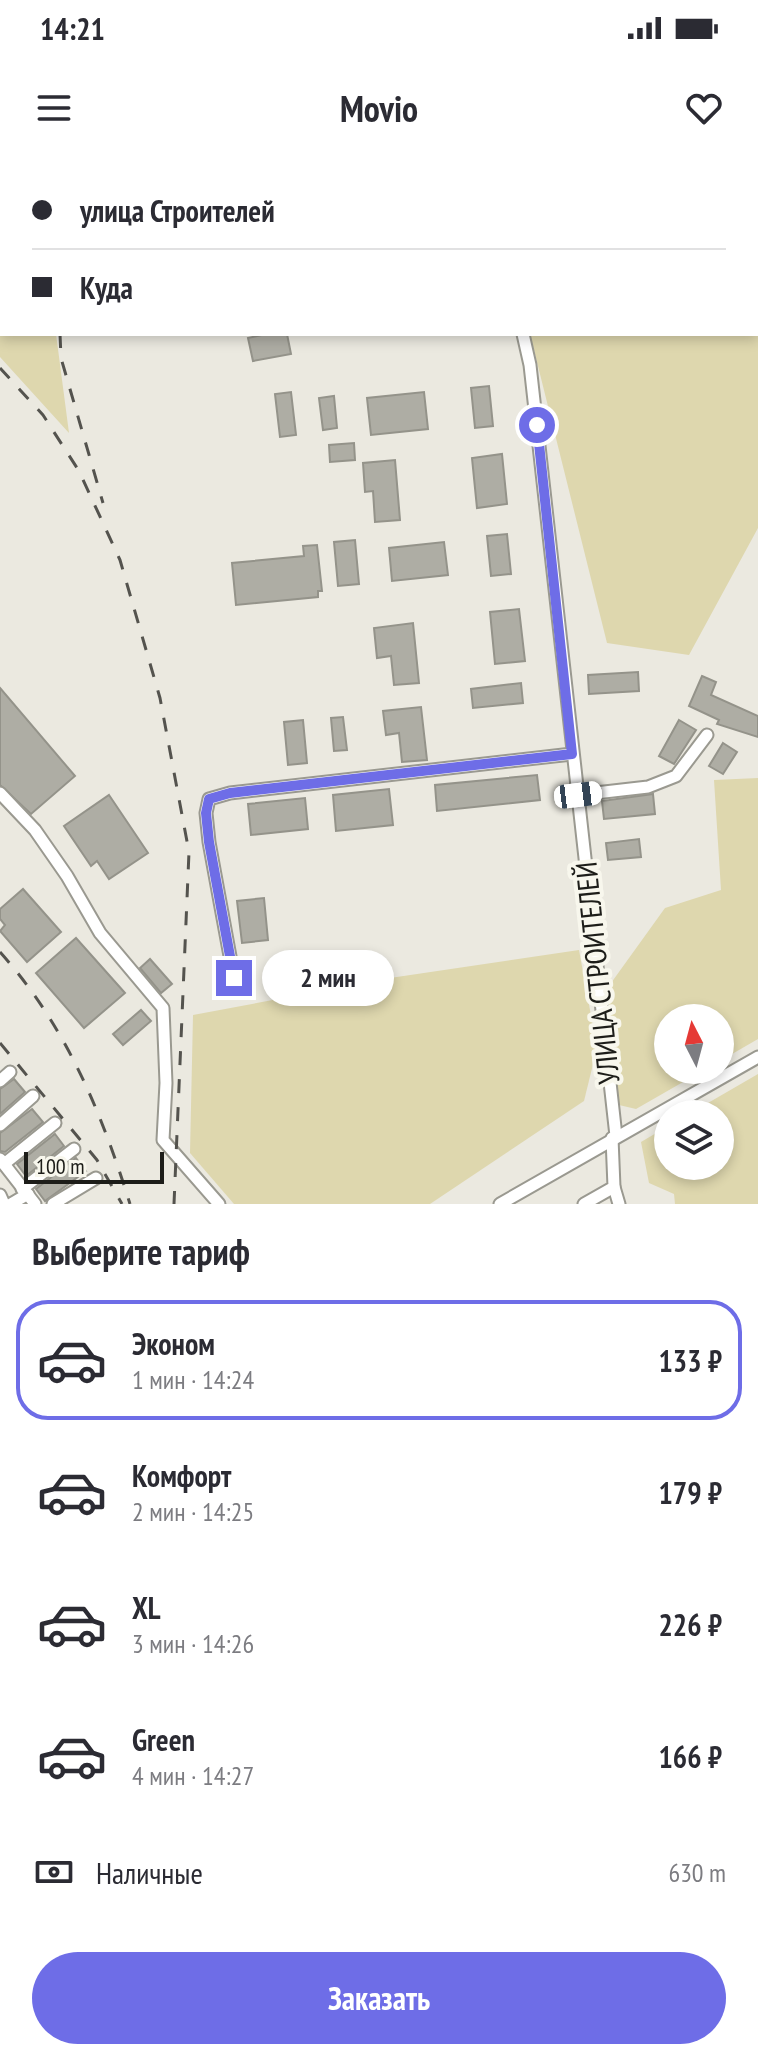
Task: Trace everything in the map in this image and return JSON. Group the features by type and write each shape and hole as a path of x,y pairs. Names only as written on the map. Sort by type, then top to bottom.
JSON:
{"street":[{"name":"УЛИЦА СТРОИТЕЛЕЙ","path":"523,336 530,365 578,795 614,1137 614,1187 619,1204"},
{"path":"578,795 648,787 676,776 707,735"},
{"path":"234,978 209,842 206,813 209,799 230,793 423,768 572,754"},
{"path":"0,793 35,830 67,876 100,933 163,1008 166,1083 163,1140 219,1204"},
{"path":"500,1204 758,1057"},
{"path":"0,1081 10,1072"},
{"path":"0,1125 33,1096"},
{"path":"28,1196 2,1161 55,1123"},
{"path":"11,1204 28,1196 74,1149"},
{"path":"53,1204 96,1178"},
{"path":"584,1204 614,1187"},
{"path":"0,1195 4,1204"}],"shaded area":[{"path":"0,336 56,336 69,433 0,357"},
{"path":"530,336 758,336 758,528 689,655 607,643"},
{"path":"758,778 758,1039 734,1053 734,1004 654,1004 654,1084 680,1084 636,1109 619,1105 610,1052 606,990 665,908 721,890 714,780"},
{"path":"579,950 597,1048 584,1101 430,1204 234,1204 190,1153 193,1015 390,978"},
{"path":"758,1074 758,1204 675,1204 674,1194 649,1183 641,1142 654,1134 654,1180 734,1180 734,1100 713,1100"}],"building":[{"path":"287,336 291,354 253,361 248,338"},
{"path":"489,386 493,426 475,428 471,388"},
{"path":"291,392 296,435 280,437 275,394"},
{"path":"424,392 428,429 371,435 367,398"},
{"path":"334,396 337,428 323,430 319,398"},
{"path":"354,443 355,460 330,462 329,445"},
{"path":"502,454 507,504 477,508 472,458"},
{"path":"395,460 400,520 375,522 373,491 365,492 363,463"},
{"path":"507,534 511,574 491,576 487,536"},
{"path":"355,540 359,584 338,586 334,542"},
{"path":"444,542 448,575 392,581 389,548"},
{"path":"317,545 322,591 318,591 318,597 236,605 232,563 304,556 303,546"},
{"path":"519,609 525,661 495,664 490,612"},
{"path":"413,623 419,683 394,685 391,656 377,658 374,628"},
{"path":"638,672 639,691 589,694 588,675"},
{"path":"702,676 716,682 711,695 758,716 758,737 717,724 719,720 689,706"},
{"path":"521,683 523,703 473,708 471,689"},
{"path":"0,688 75,776 31,814 0,785"},
{"path":"421,707 427,760 402,762 399,733 386,735 383,711"},
{"path":"343,717 347,750 334,751 331,718"},
{"path":"303,720 307,763 288,765 284,722"},
{"path":"679,720 696,730 674,764 659,756"},
{"path":"723,743 737,752 723,774 709,766"},
{"path":"537,775 540,800 437,811 435,785"},
{"path":"389,789 393,825 336,831 333,795"},
{"path":"653,794 655,814 604,819 602,801"},
{"path":"109,795 148,853 109,879 97,861 91,866 64,826"},
{"path":"305,798 308,829 251,835 248,804"},
{"path":"639,839 641,857 608,860 606,843"},
{"path":"23,889 61,932 27,962 0,931 5,925 0,919 0,909"},
{"path":"264,898 268,940 242,943 237,901"},
{"path":"76,938 125,993 84,1028 36,973"},
{"path":"150,959 172,984 161,993 140,968"},
{"path":"141,1010 151,1021 123,1045 113,1034"},
{"path":"14,1079 25,1092 0,1114 0,1089"},
{"path":"32,1109 43,1122 5,1152 0,1151 0,1133"},
{"path":"55,1134 64,1146 26,1176 17,1164"},
{"path":"76,1158 86,1171 45,1201 36,1189"}],"railway":[{"path":"60,336 61,358 103,503"},
{"path":"0,368 43,415 79,471 120,560 160,698 189,852 174,1204"},
{"path":"0,952 44,1010 79,1071 107,1136 130,1204"},
{"path":"0,1043 97,1160 122,1204"}],"route":[{"path":"234,978 209,842 206,813 209,799 230,793 437,767 572,754 537,425"}]}
